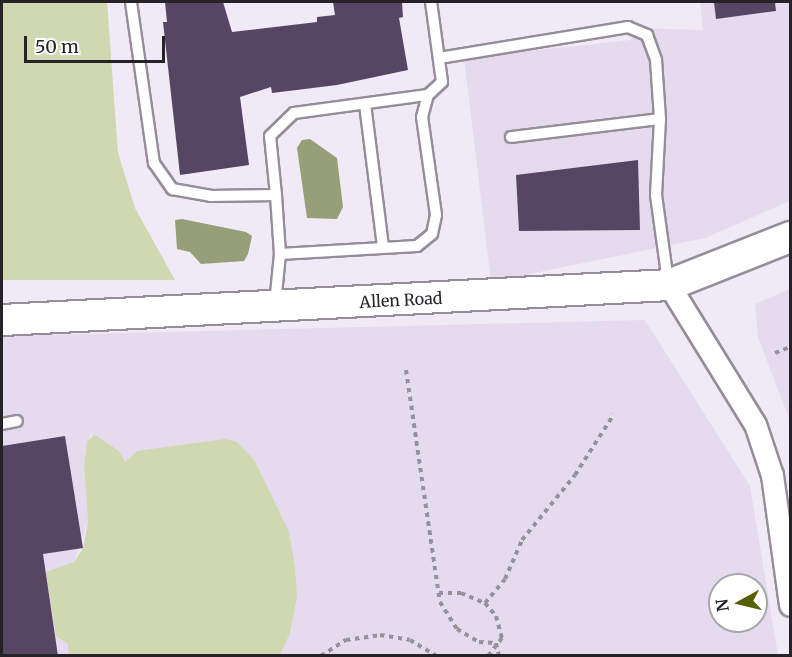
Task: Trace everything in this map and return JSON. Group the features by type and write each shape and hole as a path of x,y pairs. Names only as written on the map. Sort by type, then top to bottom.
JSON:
{"street":[{"name":"Allen Road","path":"2,320 669,285 790,237"},
{"path":"669,285 755,424 772,475 790,605"}],"lane":[{"path":"131,2 154,163 172,189 210,196 276,195"},
{"path":"280,254 417,246 432,234 436,215 422,117 428,95 442,82 431,2"},
{"path":"439,58 628,27 647,35 656,60 660,119 656,195 669,285"},
{"path":"275,307 280,254 270,136 294,113 428,95"},
{"path":"365,104 383,248"},
{"path":"511,137 660,119"},
{"path":"2,424 17,421"}],"path":[{"path":"775,353 790,347"},
{"path":"406,370 439,593 457,629 479,642 496,643"},
{"path":"484,603 505,579 522,540 549,510 614,414"},
{"path":"439,593 461,593 484,603 500,627 501,640 496,643 488,656"},
{"path":"321,656 346,640 380,635 410,640 437,656"},
{"path":"496,643 499,656"}],"shaded area":[{"path":"2,2 107,2 118,153 135,208 175,280 2,280"},
{"path":"700,2 790,2 790,201 705,238 491,282 464,58 631,40 637,28 703,30"},
{"path":"310,139 337,158 343,207 337,219 307,218 297,148 302,140"},
{"path":"182,219 246,232 252,236 244,261 201,264 190,252 177,249 175,220"},
{"path":"790,289 790,421 758,337 755,304"},
{"path":"645,320 750,486 764,573 708,573 708,633 768,633 768,595 778,655 115,655 91,433 84,465 88,522 74,562 69,655 2,655 2,336"},
{"path":"95,435 119,451 125,462 137,451 225,439 237,442 255,461 289,532 295,567 297,597 290,633 280,655 69,655 68,644 56,636 46,572 74,562 83,548 88,522 84,465 87,441"}],"building":[{"path":"165,2 223,2 232,32 317,22 317,17 335,15 333,2 402,2 403,17 399,18 408,70 337,85 272,93 271,87 240,97 249,165 180,175 163,22 167,22"},
{"path":"714,2 775,2 776,11 716,19"},
{"path":"638,160 640,230 519,231 516,175"},
{"path":"65,436 83,548 43,554 58,656 2,656 2,446"}]}
